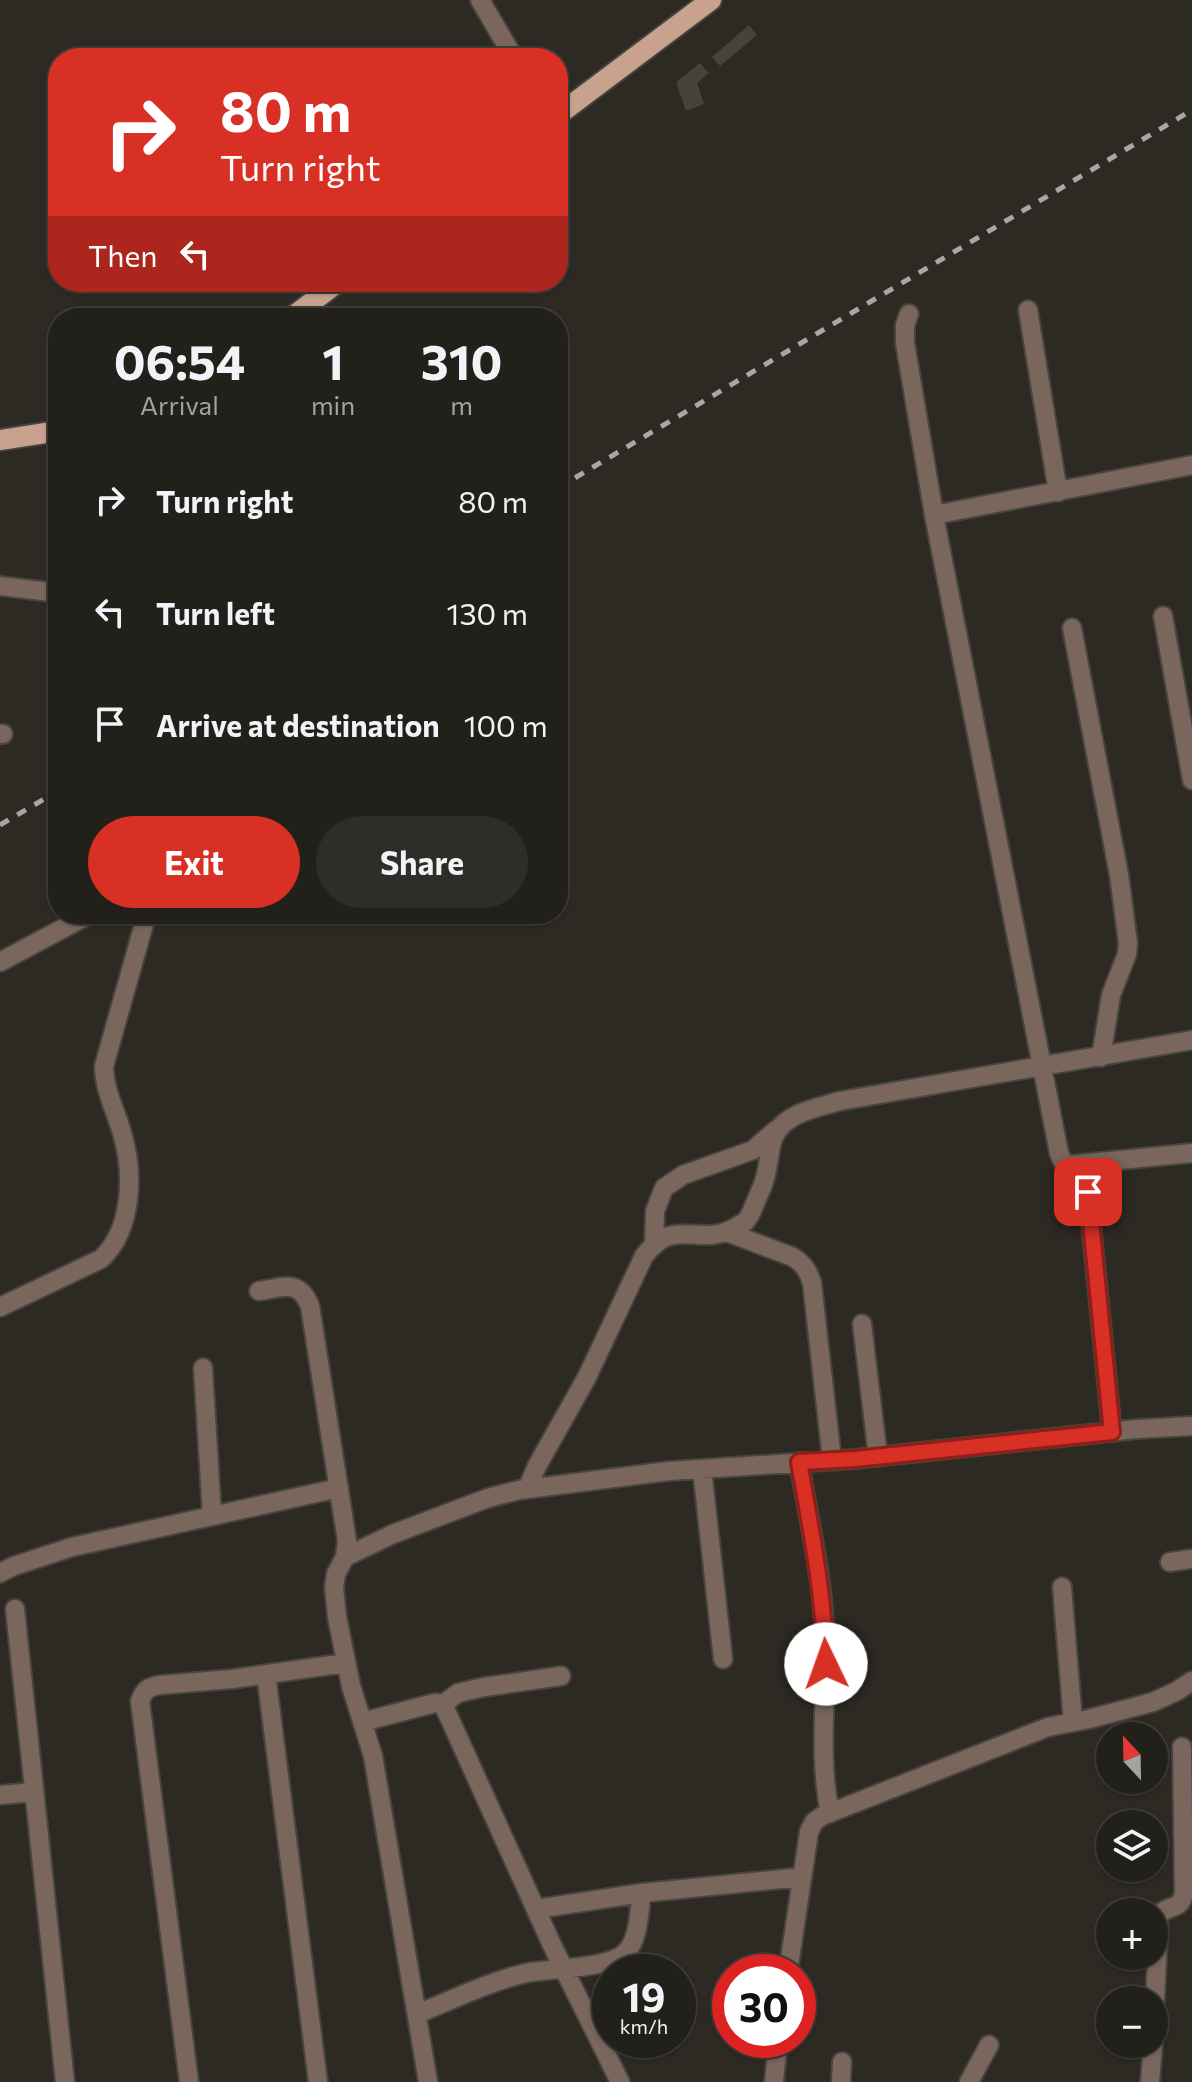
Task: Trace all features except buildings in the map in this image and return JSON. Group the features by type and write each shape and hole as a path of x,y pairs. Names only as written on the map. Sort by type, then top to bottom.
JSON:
{"main road":[{"path":"568,107 711,0"},
{"path":"304,308 325,292"},
{"path":"0,440 48,433"}],"street":[{"path":"480,0 508,48"},
{"path":"1028,310 1058,492"},
{"path":"909,314 905,325 905,343 934,515 1059,1153 1063,1162 1069,1165 1192,1153"},
{"path":"934,515 1192,465"},
{"path":"0,586 48,592"},
{"path":"1163,616 1192,780"},
{"path":"1072,628 1119,875 1128,943 1127,954 1111,995 1101,1057"},
{"path":"0,962 71,924"},
{"path":"0,1307 101,1259 113,1248 121,1229 128,1202 128,1160 104,1080 104,1066 144,924"},
{"path":"654,1243 655,1211 664,1188 683,1175 753,1150 789,1118 811,1109 840,1101 1192,1040"},
{"path":"527,1489 587,1377 644,1256 654,1243 667,1236 713,1235 727,1232 745,1222 763,1186 776,1130"},
{"path":"1085,1164 1112,1432"},
{"path":"727,1232 793,1257 803,1263 809,1273 832,1460"},
{"path":"259,1291 286,1286 299,1288 310,1306 347,1541 345,1557 336,1574 334,1587 337,1617 351,1686 373,1756 428,2082"},
{"path":"862,1324 878,1457"},
{"path":"203,1368 212,1515"},
{"path":"345,1557 393,1534 488,1498 527,1489 669,1471 878,1457 1192,1426"},
{"path":"799,1462 817,1565 825,1635 823,1754 824,1785 830,1813"},
{"path":"702,1469 723,1659"},
{"path":"0,1573 72,1547 339,1488"},
{"path":"1170,1562 1192,1559"},
{"path":"1062,1587 1073,1722"},
{"path":"15,1609 65,2082"},
{"path":"189,2082 140,1701 144,1691 150,1687 346,1663"},
{"path":"266,1674 318,2082"},
{"path":"362,1722 435,1703 443,1704 458,1693 561,1676"},
{"path":"791,1954 809,1832 814,1822 1015,1739 1048,1727 1153,1702 1192,1681"},
{"path":"443,1704 563,1968 620,2082"},
{"path":"1156,1986 1159,1915 1178,1906 1183,1901 1184,1892 1182,1747"},
{"path":"0,1795 34,1792"},
{"path":"536,1909 642,1893 802,1877"},
{"path":"417,2014 525,1974 615,1960 629,1949 635,1935 642,1893"},
{"path":"969,2082 989,2045"},
{"path":"774,2082 776,2058"},
{"path":"1150,2082 1152,2058"},
{"path":"841,2082 842,2062"}],"railway":[{"path":"568,482 1192,110"},
{"path":"0,825 48,797"}],"route":[{"path":"826,1664 817,1565 799,1462 1112,1432 1088,1192"}]}
